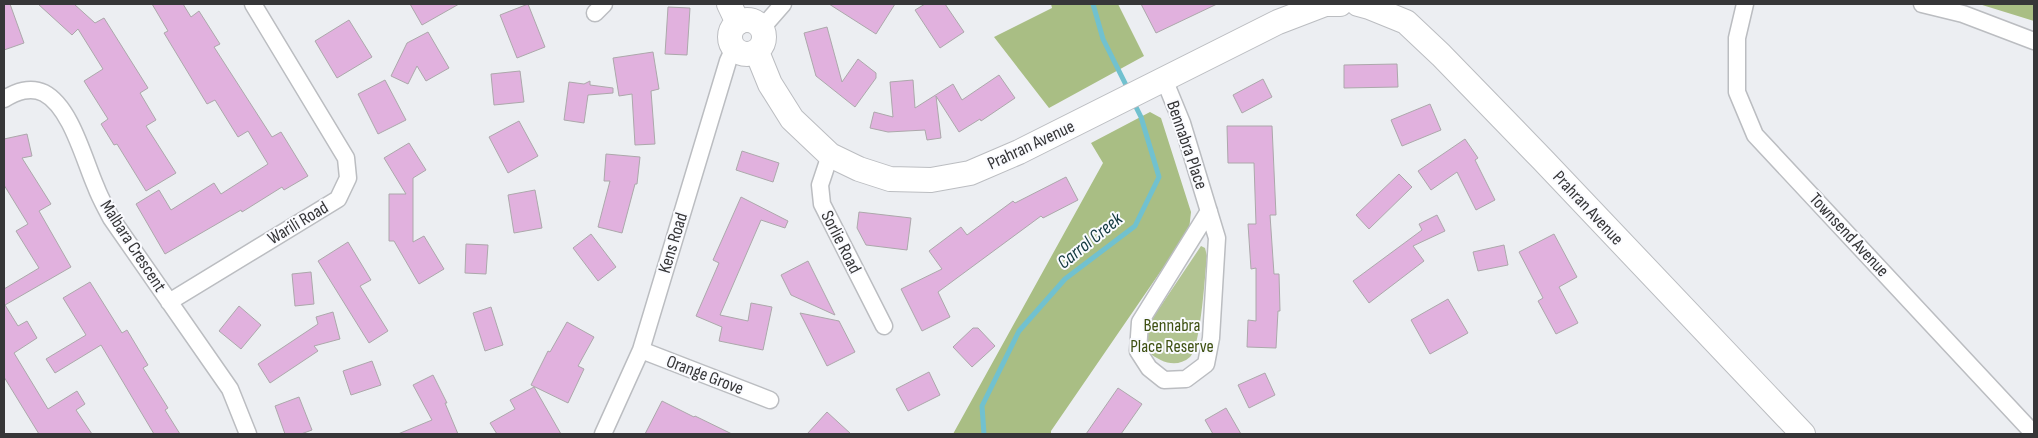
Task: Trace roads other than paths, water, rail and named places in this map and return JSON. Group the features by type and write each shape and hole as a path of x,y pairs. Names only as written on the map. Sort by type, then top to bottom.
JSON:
{"street":[{"name":"Warili Road","path":"169,302 338,199 348,178 346,158 253,4"},
{"path":"762,28 783,4"},
{"name":"Prahran Avenue","path":"757,52 770,84 792,119 830,155 859,169 890,179 931,180 970,173 1018,152 1278,22 1325,4 1340,4"},
{"name":"Prahran Avenue","path":"1358,4 1369,6 1406,22 1441,55 1803,434"},
{"name":"Townsend Avenue","path":"1745,4 1737,38 1737,92 1755,134 2034,434"},
{"path":"1922,4 1963,14 2034,41"},
{"path":"734,13 762,28 764,40 757,52 744,54 734,48 730,41 734,13"},
{"name":"Kens Road","path":"603,434 641,350 725,71 734,48"},
{"name":"Bennabra Place","path":"1164,79 1182,123 1209,211 1217,238 1211,338 1206,364 1186,379 1164,380 1149,368 1138,351 1140,322 1209,211"},
{"name":"Malbara Crescent","path":"4,99 23,89 43,92 59,105 71,125 111,218 230,389 248,434"},
{"name":"Sorlie Road","path":"830,155 820,185 822,204 884,326"},
{"name":"Orange Grove","path":"641,350 770,400"}],"waterway":[{"name":"Carrol Creek","path":"1093,4 1103,39 1129,91"},
{"name":"Carrol Creek","path":"984,434 982,406 1019,331 1065,279 1135,226 1159,177 1141,117 1133,101"}],"park label":[{"name":"Bennabra Place Reserve","path":"1172,335"}]}
